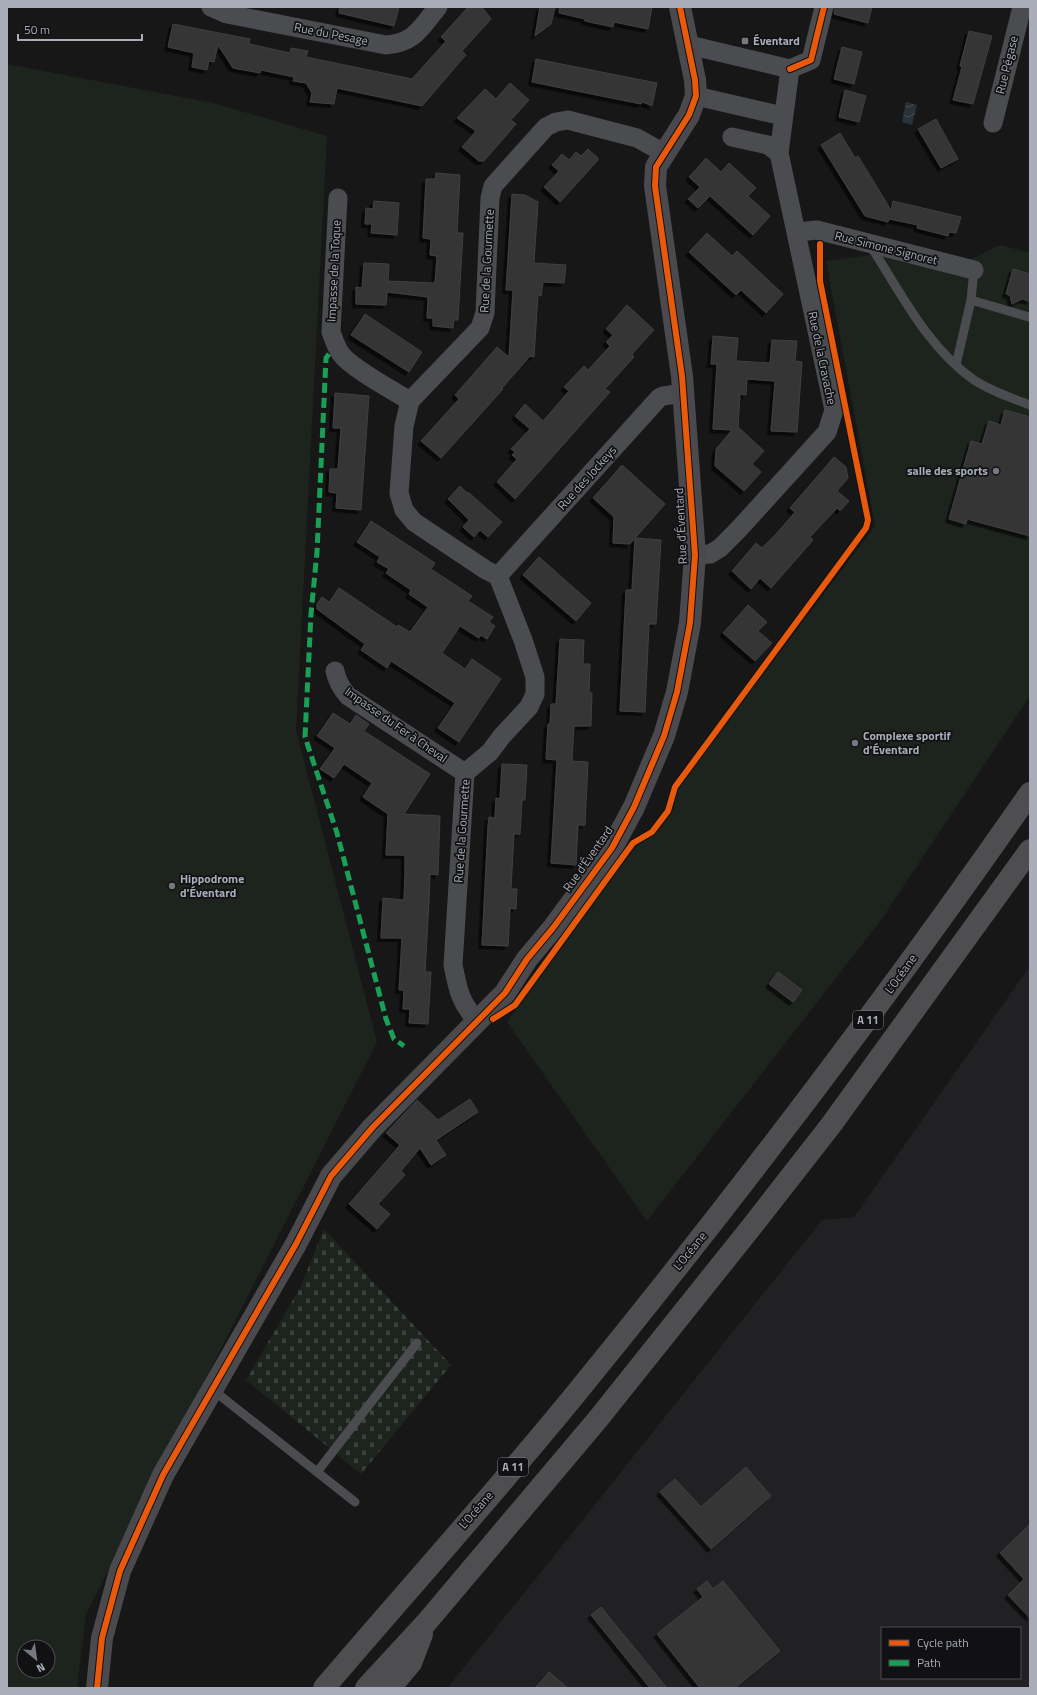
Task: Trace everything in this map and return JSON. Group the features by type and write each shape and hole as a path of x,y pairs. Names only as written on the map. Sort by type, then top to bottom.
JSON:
{"highway":[{"name":"L’Océane","path":"324,1688 572,1398 698,1242 877,1008 963,890 1030,793"},
{"name":"A 11","path":"366,1688 426,1623 598,1419 753,1225 831,1125 1030,850"},
{"path":"390,1688 410,1663 426,1623"}],"street":[{"name":"Rue du Pesage","path":"211,7 227,14 386,45 399,44 412,38 438,7"},
{"name":"Rue d'Éventard","path":"97,1688 102,1638 120,1571 163,1475 296,1244 331,1176 373,1127 504,993 527,959 612,848 634,807 664,736 677,692 690,624 695,555 684,393 655,186 656,167 689,115 696,96 696,80 680,7"},
{"path":"689,45 790,69 811,60 824,7"},
{"name":"Rue Pégase","path":"993,123 1022,7"},
{"name":"Rue de la Cravache","path":"695,555 710,554 720,548 827,432 834,410 779,153 790,69"},
{"path":"696,96 783,116"},
{"name":"Rue de la Gourmette","path":"410,401 480,328 485,313 490,198 493,186 546,127 556,122 568,120 637,138 664,153"},
{"path":"732,137 768,146 779,153"},
{"name":"Impasse de la Toque","path":"338,198 331,332 342,356 354,366 410,401"},
{"name":"Rue Simone Signoret","path":"797,232 817,230 974,270"},
{"name":"Rue des Jockeys","path":"498,576 659,398 684,393"},
{"path":"410,401 404,426 399,493 404,510 414,522 486,570 498,576"},
{"name":"Rue de la Gourmette","path":"477,1021 468,1011 458,994 453,965 466,773 490,752 529,707 535,694 535,677 523,640 498,576"},
{"name":"Impasse du Fer à Cheval","path":"335,671 337,680 348,696 466,773"}],"lane":[{"path":"869,244 933,342 956,365 975,380 1005,396 1030,404"},
{"path":"956,365 971,300 974,270"},
{"path":"971,300 1029,317"},
{"path":"316,1472 417,1344"},
{"path":"213,1390 355,1502"}],"shaded area":[{"path":"1030,966 1030,1688 447,1688 542,1571 822,1220 854,1217"}],"green space":[{"name":"Hippodrome d'Éventard","path":"7,64 213,103 327,136 296,730 377,1042 86,1614 77,1688 7,1688"},
{"name":"Complexe sportif d'Éventard","path":"1000,245 1030,253 1030,696 881,920 647,1221 507,1022 636,846 654,834 674,809 677,789 875,526 826,261 878,254 967,261"},
{"path":"324,1229 451,1365 361,1474 246,1380 300,1288"}],"water":[{"path":"906,102 917,105 912,125 902,122"}],"building":[{"path":"340,7 399,7 394,26 339,13"},
{"path":"468,7 482,7 491,19 462,51 466,55 422,106 337,88 334,104 310,102 312,93 306,83 293,81 294,77 261,70 260,73 233,68 218,45 214,62 209,61 207,70 192,67 194,53 168,47 173,24 250,39 249,44 290,53 291,48 308,51 306,57 412,79 446,41 441,37"},
{"path":"540,7 555,7 551,24 535,36"},
{"path":"560,7 652,7 648,29 614,22 613,27 585,21 585,19 559,13"},
{"path":"835,7 872,7 868,23 834,14"},
{"path":"969,31 992,36 973,104 953,100 962,67 960,66"},
{"path":"842,47 862,52 854,84 834,79"},
{"path":"536,59 657,83 652,106 643,102 641,104 532,82"},
{"path":"510,83 529,100 511,120 516,124 484,161 479,161 462,147 476,131 457,118 485,89 496,99"},
{"path":"845,90 866,96 859,122 839,117"},
{"path":"936,119 958,159 941,168 918,129"},
{"path":"840,133 855,158 858,156 891,210 893,201 961,217 956,233 949,232 948,236 917,228 918,225 889,219 888,222 865,216 821,145"},
{"path":"588,149 598,158 598,160 560,202 544,187 559,171 552,165 562,154 569,160 576,152 581,156"},
{"path":"706,158 721,172 729,163 756,188 748,196 770,216 753,235 710,196 698,208 688,199 700,187 689,177"},
{"path":"436,173 460,175 457,233 463,233 458,320 454,320 453,328 433,326 433,318 427,318 428,297 387,292 386,305 356,304 356,287 362,288 364,263 389,264 388,281 435,283 437,256 430,255 431,239 423,238 426,179 435,179"},
{"path":"512,194 525,195 538,202 534,263 566,265 564,283 543,282 541,296 538,295 534,357 530,356 502,388 503,389 441,458 421,441 459,399 455,395 497,347 509,357 513,290 506,290"},
{"path":"374,201 399,203 397,235 371,233 372,224 365,224 366,208 373,209"},
{"path":"707,233 732,256 737,251 783,294 766,313 741,290 736,295 689,252"},
{"path":"1013,269 1030,274 1030,301 1022,299 1012,304 1010,295 1006,294"},
{"path":"627,305 654,330 632,354 634,357 605,389 610,392 515,499 497,482 517,459 512,455 515,452 511,449 530,429 515,416 525,404 543,421 569,391 564,387 584,366 588,370 610,346 606,342 613,335 606,329"},
{"path":"365,314 422,352 409,372 351,335"},
{"path":"713,336 738,338 736,361 770,363 772,340 797,341 795,361 802,362 797,432 771,431 775,381 747,379 746,395 740,394 738,427 764,451 752,464 761,472 744,491 715,466 716,449 732,430 713,429 717,364 711,364"},
{"path":"335,393 369,396 361,510 336,508 337,493 329,492 330,469 338,469 341,428 333,428"},
{"name":"salle des sports","path":"1005,410 1030,417 1030,536 967,519 966,524 949,519 971,441 982,444 989,421 1001,425"},
{"path":"834,457 846,467 848,478 837,491 849,501 840,511 837,508 810,537 813,540 771,588 760,578 751,589 732,571 756,543 762,548 776,534 795,512 790,508"},
{"path":"622,465 665,504 630,544 613,543 614,517 593,498"},
{"path":"460,486 502,522 488,537 480,530 474,537 463,527 469,520 448,499"},
{"path":"371,521 435,563 431,569 472,596 468,601 493,617 489,622 495,626 487,639 481,635 479,638 460,626 442,653 465,669 472,659 501,679 459,742 438,728 455,703 391,661 387,668 361,650 365,644 317,609 317,604 322,597 329,602 339,588 397,627 398,625 410,632 428,607 409,594 411,590 386,573 389,569 377,562 380,557 357,542"},
{"path":"635,538 661,540 656,624 649,624 645,712 620,711 626,590 632,590"},
{"path":"539,557 591,603 576,621 523,575"},
{"path":"748,605 767,622 758,631 772,643 755,661 723,633"},
{"path":"560,639 584,640 583,664 590,664 589,693 592,693 591,726 574,726 572,761 588,762 585,825 578,825 576,865 551,863 557,760 546,759 551,704 556,704"},
{"path":"333,713 350,724 356,715 369,724 364,731 430,774 404,814 440,816 438,875 430,874 425,972 431,972 428,1024 409,1023 410,1009 403,1009 404,990 399,990 402,938 381,938 383,898 404,900 405,855 386,855 388,814 363,797 372,783 344,764 334,778 320,769 335,748 317,736"},
{"path":"502,764 527,765 525,800 522,800 520,834 514,834 511,889 517,889 516,909 510,908 508,946 482,945 488,826 489,817 495,818 496,798 500,799"},
{"path":"778,972 802,990 793,1002 769,984"},
{"path":"470,1099 478,1112 436,1140 446,1155 431,1165 420,1148 401,1171 405,1175 378,1204 390,1214 377,1229 349,1204 400,1145 386,1133 417,1100 438,1120"},
{"path":"746,1467 771,1496 711,1549 660,1492 675,1479 701,1507"},
{"path":"1030,1524 1030,1618 1008,1595 1024,1579 1000,1553"},
{"path":"707,1581 713,1589 723,1581 780,1651 735,1688 700,1688 657,1634 703,1597 697,1589"},
{"path":"601,1607 667,1688 650,1688 591,1615"},
{"path":"549,1672 568,1688 535,1688"}],"marked path":[{"path":"329,354 326,358 317,552 311,614 305,737 337,833 386,1019 394,1039 404,1046"}],"cycle path":[{"path":"97,1688 102,1638 120,1571 163,1475 296,1244 331,1176 373,1127 505,993 527,959 553,928 612,848 634,807 664,736 677,692 690,623 695,555 682,376 655,186 656,167 689,115 696,96 695,80 680,7"},
{"path":"790,69 811,60 824,7"},
{"path":"493,1019 515,1005 633,843 652,832 668,811 675,787 866,528 868,520 820,281 820,244"}],"place":[{"name":"Éventard","path":"745,41"},
{"name":"salle des sports","path":"996,471"},
{"name":"Complexe sportif d'Éventard","path":"855,743"},
{"name":"Hippodrome d'Éventard","path":"172,886"}]}
